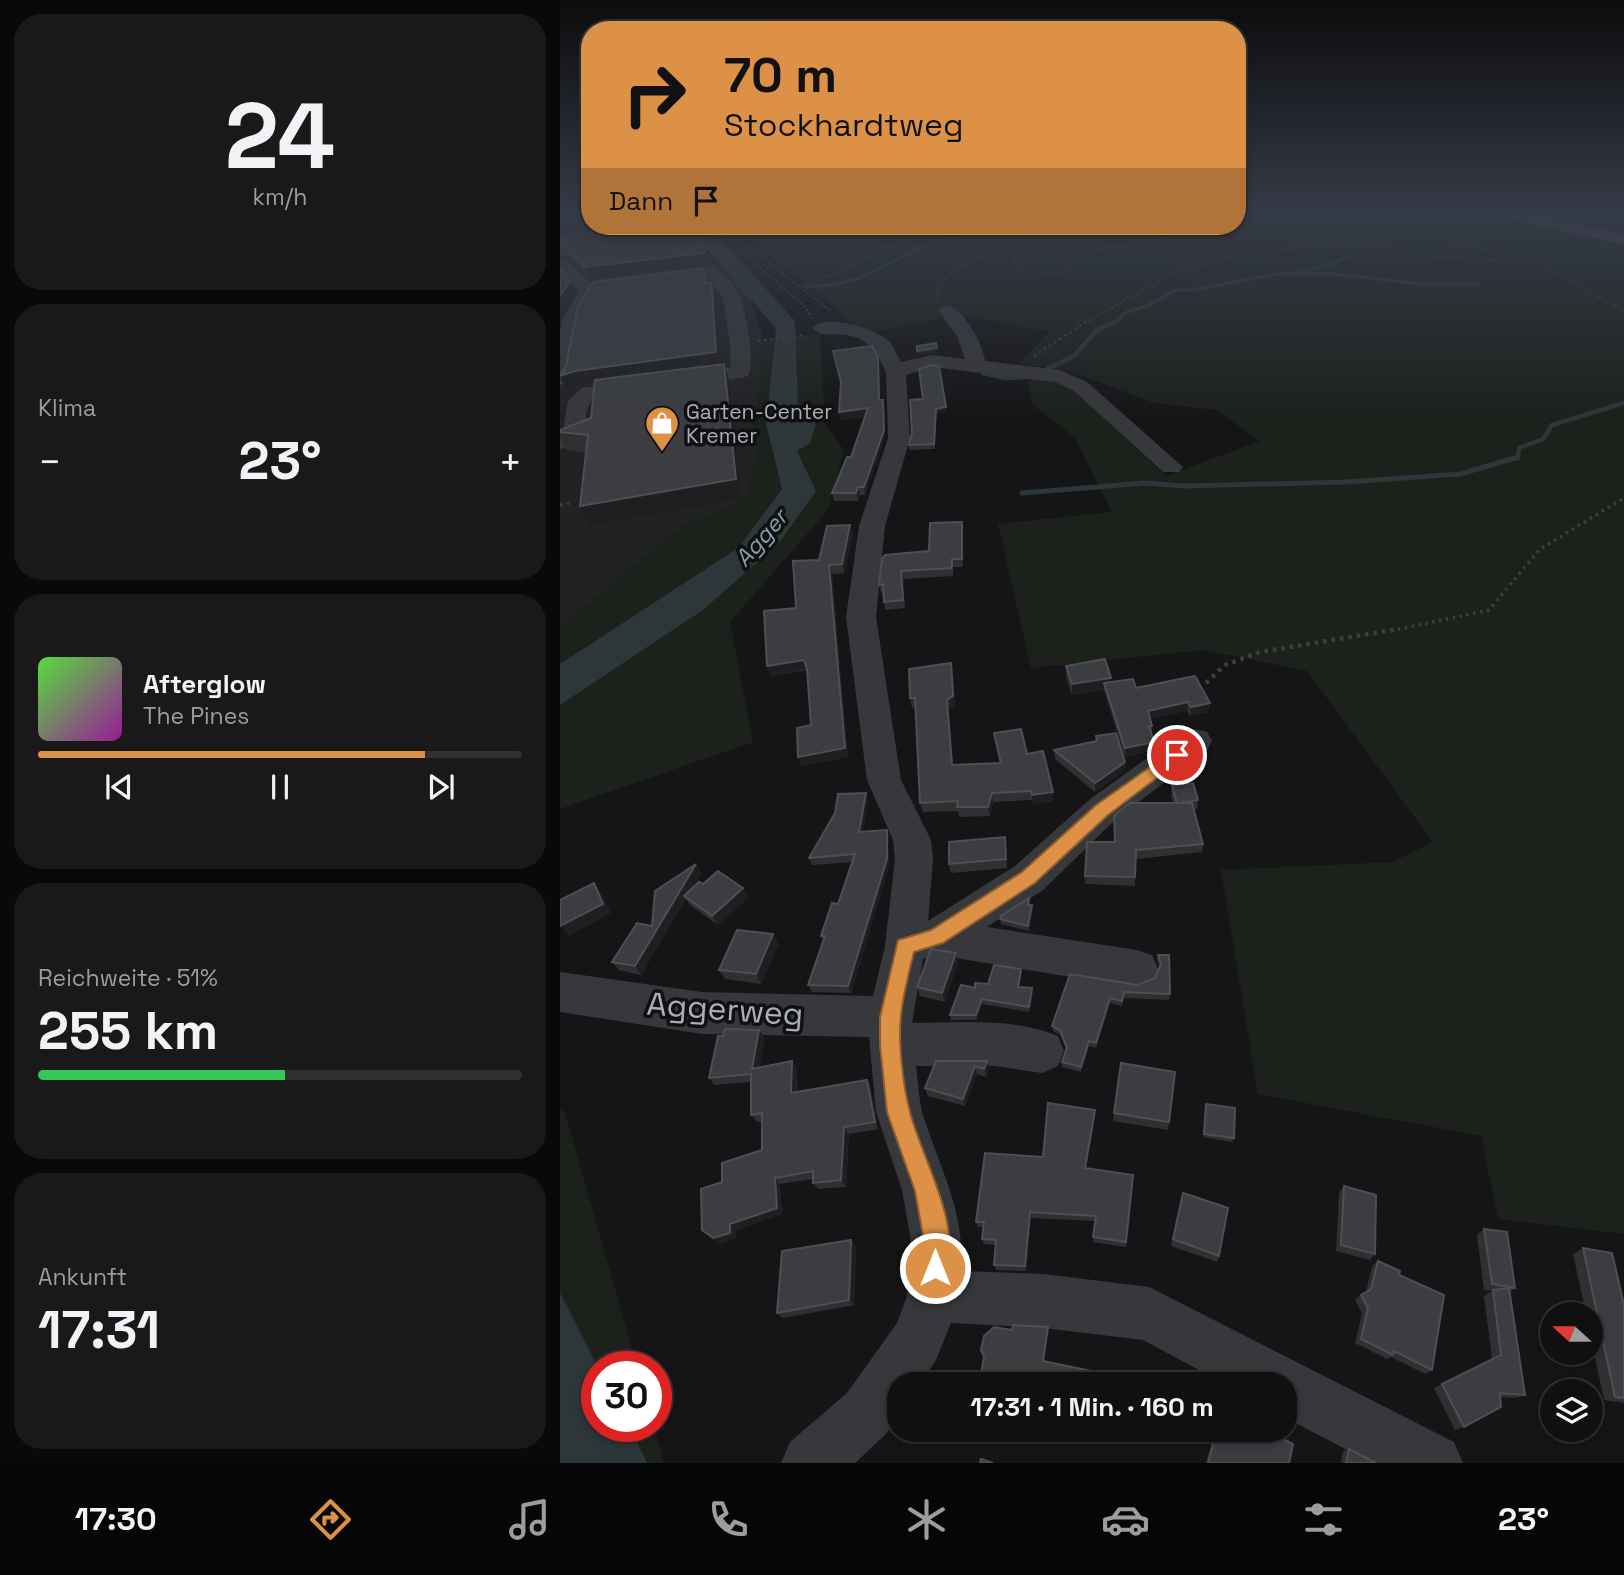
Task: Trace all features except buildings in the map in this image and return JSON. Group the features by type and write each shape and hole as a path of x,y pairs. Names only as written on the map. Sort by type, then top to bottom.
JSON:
{"street":[{"path":"560,379 572,318 588,291 579,282"},
{"path":"585,288 630,282"},
{"path":"560,442 575,434 570,397 589,392 741,372 740,343 732,297 720,282"},
{"path":"947,310 969,336 976,357 975,367"},
{"path":"811,1463 867,1413 917,1341 934,1296 937,1241 927,1191 899,1112 890,1031 921,941 912,840 884,780 861,617 872,526 899,438 896,372 882,345 865,334 849,329 813,332"},
{"path":"896,372 908,366 932,361 1060,376 1080,386 1171,467"},
{"path":"921,941 1029,878 1102,810 1195,741"},
{"path":"921,941 1137,969"},
{"name":"Aggerweg","path":"560,992 702,1013 890,1031 1042,1051"},
{"path":"934,1296 1044,1300 1149,1314 1258,1372"},
{"path":"1297,1392 1433,1463"}],"path":[{"path":"777,282 805,307 814,323 813,332"},
{"path":"761,341 813,332 836,319 833,312 793,282"},
{"path":"798,286 810,282"},
{"path":"939,282 937,299 947,310"},
{"path":"1013,370 1088,320 1157,282"},
{"path":"1574,282 1624,311"},
{"path":"1206,682 1225,665 1260,652 1385,632 1489,610 1540,549 1624,498"},
{"path":"560,505 570,503"}],"shaded area":[{"path":"560,282 736,282 752,300 763,339 761,381 753,421 758,449 746,499 682,527 560,627"},
{"path":"804,282 1624,282 1624,1234 1498,1219 1481,1136 1258,1094 1221,870 1392,862 1433,842 1307,671 1204,650 1031,668 998,524 1112,512 1075,438 1032,404 1026,375 1066,383 1166,476 1260,441 1216,410 1154,403 1067,370 1018,364 1049,332 959,314 885,330 858,331 839,310"},
{"path":"820,334 825,423 844,450 828,510 730,622 753,742 560,809 560,627 682,527 745,499 758,449 753,421 761,381 763,339"},
{"path":"560,1109 565,1113 632,1351 581,1351 581,1442 658,1442 664,1463 560,1463"}],"water":[{"path":"737,282 760,282 795,321 798,403 816,424 810,443 797,451 816,491 778,544 703,610 560,705 560,664 738,548 782,489 766,424 776,329"},
{"path":"560,1293 590,1351 581,1351 581,1442 637,1442 647,1463 560,1463"}],"waterway":[{"name":"Agger","path":"746,282 756,294"},
{"path":"805,287 843,282"},
{"path":"1115,323 1127,312 1149,305 1176,290 1192,290 1233,282"},
{"path":"1406,282 1478,284"},
{"path":"1047,369 1074,356 1098,329 1117,321"},
{"path":"983,373 1005,378 1026,377"},
{"path":"1515,459 1518,458 1519,448 1543,439 1552,425 1624,403"},
{"path":"1022,493 1145,483 1184,486 1346,482 1460,474 1518,457"}],"place":[{"name":"Garten-Center Kremer","path":"662,453"}],"route":[{"path":"935,1268 937,1241 927,1191 899,1112 891,1045 890,1017 905,946 937,937 1029,878 1102,810 1177,755"}]}
